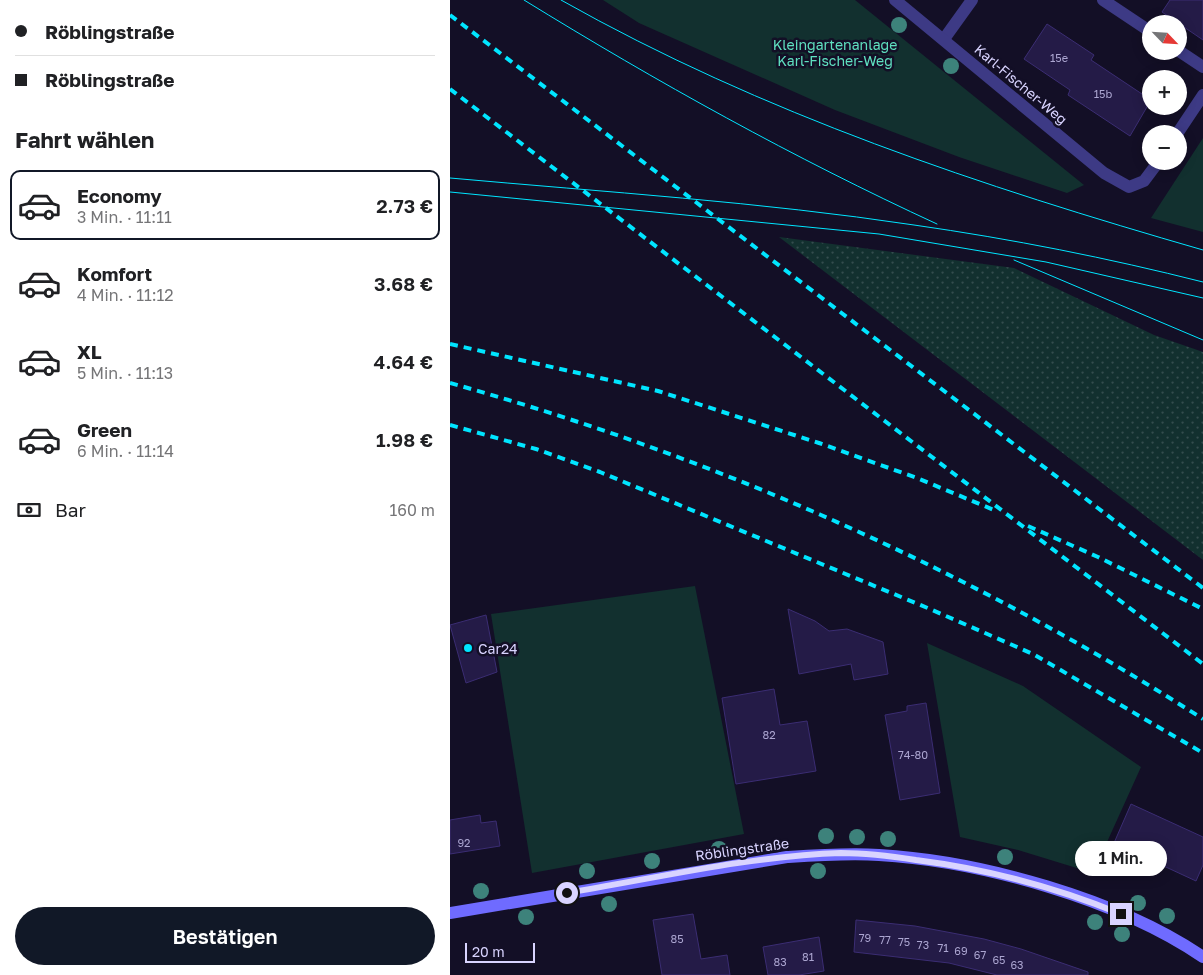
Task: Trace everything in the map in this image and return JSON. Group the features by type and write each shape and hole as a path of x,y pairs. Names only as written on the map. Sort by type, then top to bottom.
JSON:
{"street":[{"name":"Karl-Fischer-Weg","path":"895,0 1104,173 1129,188 1144,181 1152,170"},
{"path":"944,40 972,0"},
{"path":"1103,0 1142,26"},
{"path":"1188,57 1203,67"},
{"path":"1183,125 1203,95"},
{"name":"Röblingstraße","path":"450,913 787,857 842,853 881,855 965,866 1053,889 1086,900 1138,922 1203,956"}],"green space":[{"name":"Kleingartenanlage Karl-Fischer-Weg","path":"603,0 855,0 1084,185 1067,193 959,157 835,110 639,23"},
{"path":"1203,138 1203,232 1151,218 1182,170 1187,170 1187,163"},
{"path":"779,237 1014,268 1154,335 1203,352 1203,560"},
{"path":"695,586 744,834 532,873 491,614"},
{"path":"927,643 1023,686 1141,767 1093,873 1018,850 960,837"}],"building":[{"path":"1170,0 1203,0 1203,40 1188,30 1188,15 1166,15 1162,12"},
{"path":"1047,24 1094,55 1091,60 1142,94 1142,115 1130,136 1068,95 1070,90 1024,59"},
{"path":"788,609 815,621 829,631 847,629 883,642 888,674 854,680 851,664 799,674"},
{"path":"486,615 497,672 466,683 450,625"},
{"path":"774,689 780,725 807,721 816,771 736,784 722,698"},
{"path":"926,703 940,793 900,800 885,715 907,711 907,706"},
{"path":"1131,804 1203,837 1203,865 1196,881 1114,843"},
{"path":"480,815 481,823 496,821 500,846 450,854 450,820"},
{"path":"693,914 701,959 727,955 730,975 662,975 653,920"},
{"path":"856,920 915,926 984,939 1021,949 1088,972 1088,975 997,975 949,963 854,952"},
{"path":"819,937 824,971 799,975 768,975 763,947"}],"tram line":[{"path":"524,0 675,90 831,173 937,224"},
{"path":"561,0 637,41 715,78 874,144 1037,200 1203,250"},
{"path":"450,178 799,210 951,230 1096,257 1203,282"},
{"path":"450,192 879,234 1046,262 1203,298"},
{"path":"1014,260 1203,340"}],"railway":[{"path":"450,15 1203,588"},
{"path":"450,89 1203,664"},
{"path":"450,344 658,391 819,443 917,478 994,510"},
{"path":"450,383 549,413 647,446 744,483 839,523 932,567 1024,614 1115,665 1203,719"},
{"path":"450,425 536,449 600,472 930,609 1033,654 1203,753"},
{"path":"1028,526 1098,557 1203,609"}],"place":[{"name":"Car24","path":"468,648"}],"route":[{"path":"567,893 717,867 787,857 842,853 881,855 965,866 1025,880 1086,900 1121,914"}]}
